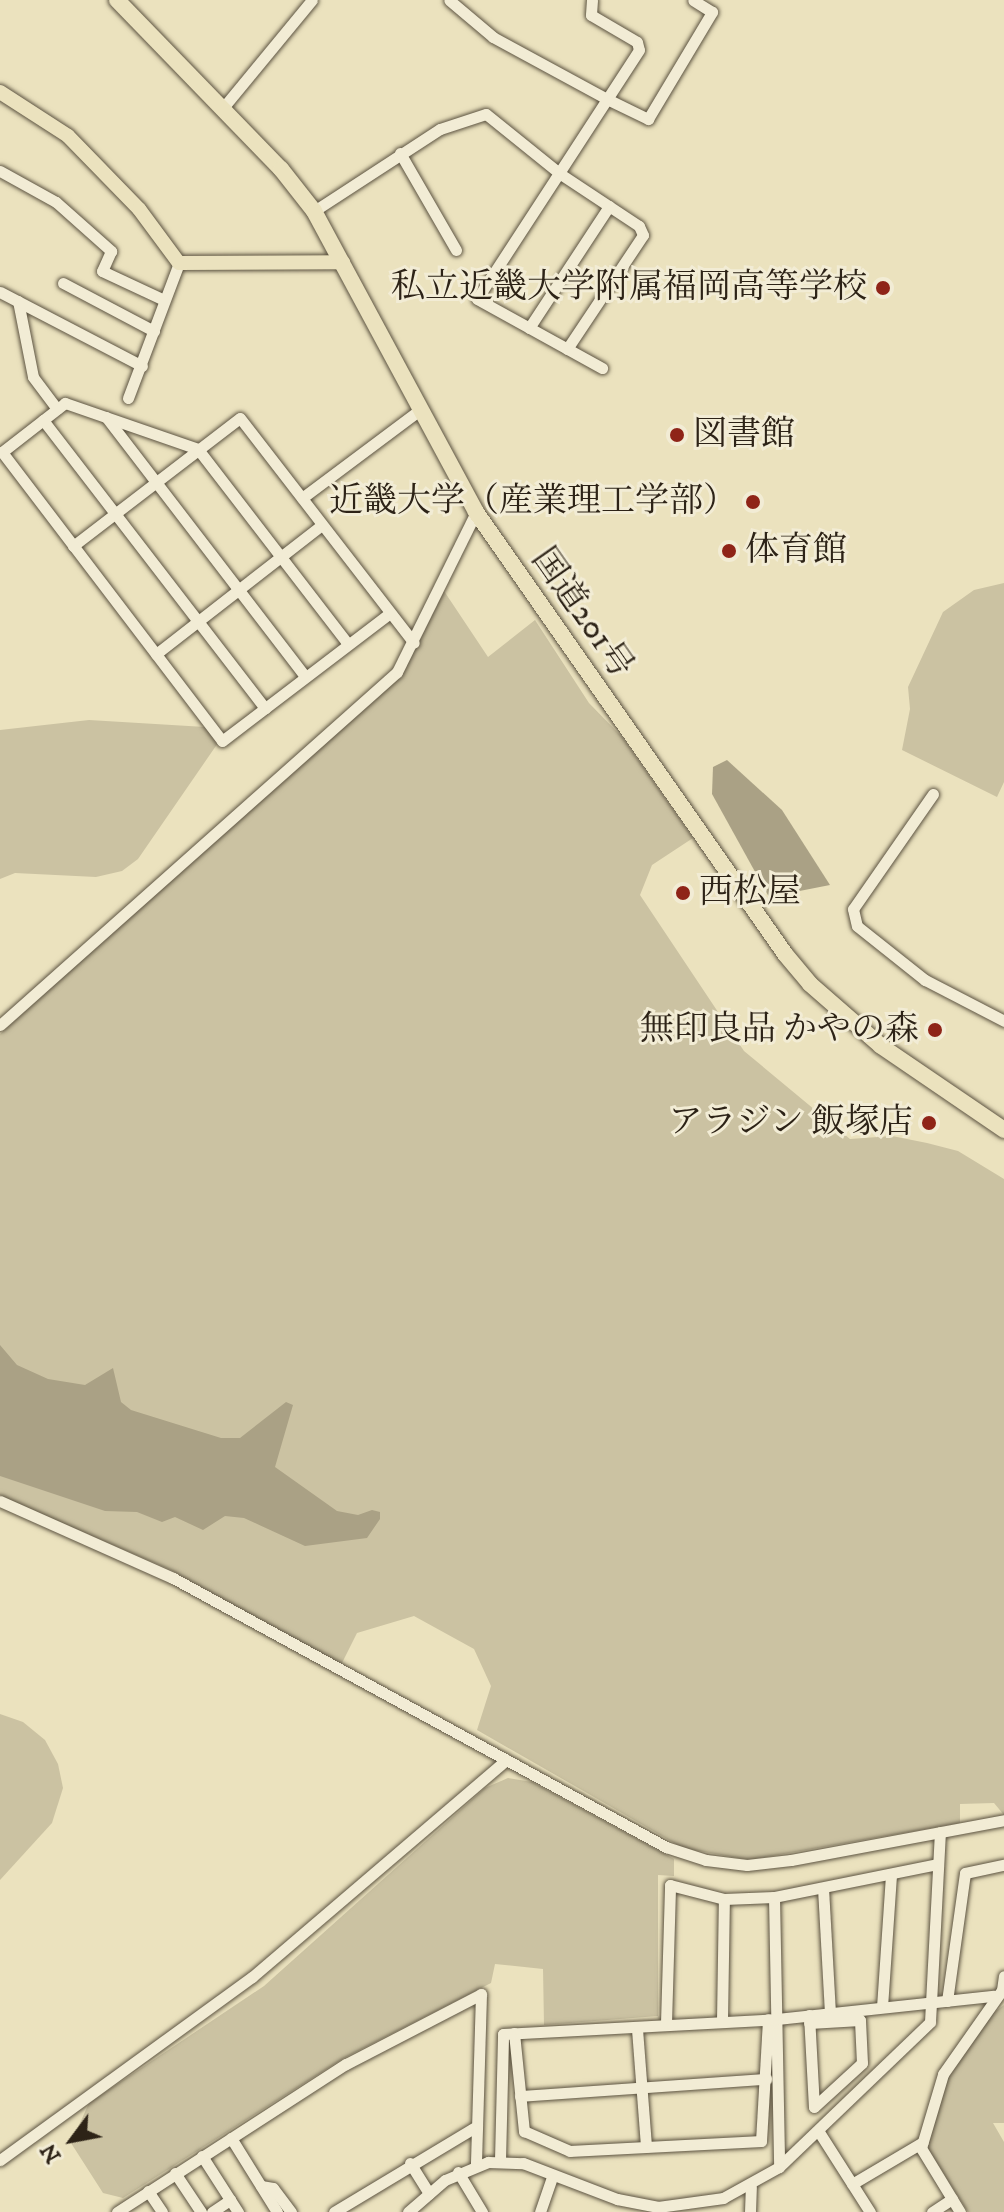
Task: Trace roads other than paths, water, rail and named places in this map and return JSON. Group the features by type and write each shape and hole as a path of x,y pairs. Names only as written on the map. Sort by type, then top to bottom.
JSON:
{"highway":[{"name":"国道201号","path":"117,0 314,211 476,512 801,974 881,1046 1004,1130"}],"main road":[{"path":"0,92 68,136 139,209 179,263 343,262"}],"street":[{"path":"222,109 312,0"},
{"path":"449,0 493,37 648,119 712,12 693,0"},
{"path":"592,0 591,15 637,42 639,50 477,299 602,368"},
{"path":"314,211 362,184 369,171 440,129 486,114 559,173 639,226 643,235 567,349"},
{"path":"400,153 456,250"},
{"path":"0,171 56,202 111,251 102,271 164,300"},
{"path":"529,328 609,206"},
{"path":"128,398 179,263"},
{"path":"63,283 154,331"},
{"path":"0,292 142,366"},
{"path":"18,301 33,377 57,409"},
{"path":"348,644 198,449 65,403 2,452 222,741 390,613"},
{"path":"302,498 421,409"},
{"path":"105,416 305,676"},
{"path":"73,546 240,418 414,643"},
{"path":"43,420 265,708"},
{"path":"0,1025 397,672 414,643 476,512"},
{"path":"156,654 322,525"},
{"path":"933,794 853,909 857,926 925,980 1004,1021"},
{"path":"0,1501 173,1578 666,1847 706,1860 747,1865 791,1860 1004,1820"},
{"path":"0,2160 252,1977 506,1760"},
{"path":"940,1832 941,2001"},
{"path":"666,2023 670,1885 724,1899 774,1897 938,1864"},
{"path":"408,2212 420,2208 429,2194 458,2172 476,2164 500,2160 553,2175 617,2199 658,2207 696,2205 751,2187 819,2132 926,2028 941,2001 965,1873 1004,1865"},
{"path":"882,2007 891,1874"},
{"path":"823,1888 830,2013"},
{"path":"774,1897 772,2019 779,2167"},
{"path":"722,2021 724,1899"},
{"path":"852,2184 923,2142 943,2074 994,1996 1002,1990 1004,1976"},
{"path":"117,2212 346,2064 481,1994 474,2128 476,2164"},
{"path":"809,2019 830,2013 994,1996"},
{"path":"514,2033 524,2131 570,2151 761,2141 772,2019"},
{"path":"500,2160 503,2034 637,2029 666,2023 772,2019 809,2019 822,2022 860,2020 862,2063 814,2107 809,2019"},
{"path":"637,2029 646,2147"},
{"path":"520,2096 766,2079"},
{"path":"334,2212 410,2163 474,2128"},
{"path":"819,2132 870,2212"},
{"path":"231,2138 277,2212"},
{"path":"923,2142 960,2212"},
{"path":"202,2156 238,2212"},
{"path":"410,2163 429,2194"},
{"path":"458,2172 482,2212"},
{"path":"175,2173 201,2212"},
{"path":"540,2212 553,2175"},
{"path":"261,2186 273,2188 291,2212"},
{"path":"750,2212 751,2187"},
{"path":"148,2191 162,2212"},
{"path":"616,2212 617,2199"},
{"path":"932,2212 952,2199"},
{"path":"212,2212 230,2200"}],"place":[{"name":"私立近畿大学附属福岡高等学校","path":"883,288"},
{"name":"図書館","path":"677,435"},
{"name":"近畿大学（産業理工学部）","path":"753,502"},
{"name":"体育館","path":"729,551"},
{"name":"西松屋","path":"683,893"},
{"name":"無印良品 かやの森","path":"935,1030"},
{"name":"アラジン 飯塚店","path":"929,1123"}]}
